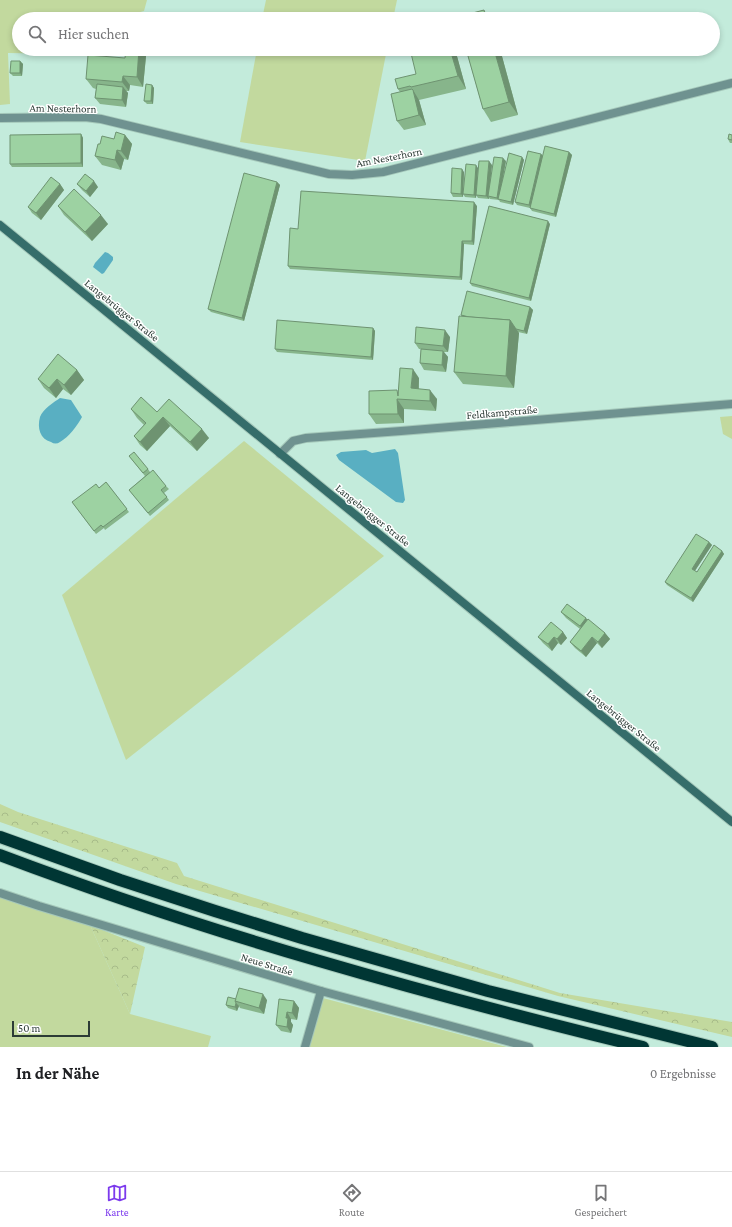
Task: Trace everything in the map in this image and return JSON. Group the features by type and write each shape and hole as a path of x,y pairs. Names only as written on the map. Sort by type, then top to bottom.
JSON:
{"highway":[{"path":"0,837 120,880 302,938 488,991 712,1047"},
{"path":"0,855 116,897 299,955 485,1007 643,1047"}],"street":[{"name":"Am Nesterhorn","path":"0,118 85,117 101,119 329,174 352,175 383,172 732,83"},
{"name":"Langebrügger Straße","path":"0,225 732,822"},
{"name":"Feldkampstraße","path":"280,454 293,441 306,438 732,404"},
{"name":"Neue Straße","path":"0,893 321,992 529,1047"},
{"path":"305,1047 321,992"}],"green space":[{"path":"0,0 147,0 144,11 140,12 12,12 12,53 8,53 10,104 0,105"},
{"path":"266,0 397,0 394,12 263,12"},
{"path":"256,56 386,56 365,161 240,142"},
{"path":"732,416 732,439 723,434 720,417"},
{"path":"244,441 384,556 126,760 62,595"},
{"path":"0,804 18,812 177,863 184,876 560,993 732,1022 732,1037 558,996 176,884 0,822"},
{"path":"0,897 90,925 130,1014 211,1036 208,1047 0,1047"},
{"path":"90,925 145,947 130,1014"},
{"path":"323,998 507,1047 309,1047"}],"water":[{"path":"105,252 113,257 113,260 102,274 93,267"},
{"path":"60,398 71,400 82,417 67,437 59,443 54,443 47,441 42,436 39,429 39,421 44,411"},
{"path":"395,449 398,453 405,500 403,503 396,502 339,460 336,455 341,452 366,450 372,453"}],"building":[{"path":"88,56 125,58 125,56 138,56 137,77 123,76 122,82 86,79"},
{"path":"412,56 452,56 458,76 398,89 395,79 416,74"},
{"path":"468,56 496,56 509,102 483,109"},
{"path":"11,61 20,61 20,73 10,73"},
{"path":"97,84 123,87 122,100 95,98"},
{"path":"146,84 152,85 151,101 144,101"},
{"path":"412,89 419,115 397,121 391,94"},
{"path":"116,132 125,135 121,151 117,150 115,160 95,156 102,136 114,139"},
{"path":"81,134 81,163 10,164 10,135"},
{"path":"729,134 732,135 732,140 728,139"},
{"path":"545,146 569,152 554,214 530,208"},
{"path":"528,151 541,154 529,205 515,202"},
{"path":"509,153 522,157 511,202 498,199"},
{"path":"494,157 503,158 497,198 488,196"},
{"path":"479,161 489,161 486,196 476,195"},
{"path":"466,164 476,165 474,195 463,194"},
{"path":"452,168 462,169 461,194 451,193"},
{"path":"244,173 277,182 242,318 208,309"},
{"path":"85,174 94,181 86,191 77,184"},
{"path":"51,177 60,184 36,213 28,207"},
{"path":"74,189 101,215 85,232 58,206"},
{"path":"301,191 474,202 472,241 462,241 460,277 288,266 290,228 298,229"},
{"path":"489,206 548,221 529,298 470,283"},
{"path":"467,291 530,307 524,331 516,329 510,320 461,315"},
{"path":"459,316 510,320 506,376 454,372"},
{"path":"277,320 373,328 371,357 275,349"},
{"path":"416,327 445,330 443,346 415,343"},
{"path":"421,349 443,351 442,365 420,363"},
{"path":"58,354 77,370 64,385 57,379 49,388 38,379"},
{"path":"400,368 413,369 411,388 430,390 430,401 397,399 398,414 369,414 369,391 397,390 398,396"},
{"path":"141,397 157,412 169,399 202,429 190,442 163,417 140,442 134,436 146,423 131,409"},
{"path":"134,452 148,469 143,473 129,456"},
{"path":"153,470 166,486 161,490 167,497 148,513 129,490"},
{"path":"106,482 127,509 103,527 101,525 94,531 72,502 96,484 99,488"},
{"path":"696,534 709,542 692,569 697,572 714,545 722,551 691,598 665,582"},
{"path":"567,604 586,618 580,626 561,612"},
{"path":"588,619 605,633 598,642 592,637 581,651 570,642"},
{"path":"551,622 563,632 557,639 554,637 548,644 538,637"},
{"path":"239,988 263,994 259,1008 235,1001"},
{"path":"228,997 236,999 235,1007 226,1005"},
{"path":"279,999 294,1001 292,1013 287,1012 287,1027 276,1025"}]}
